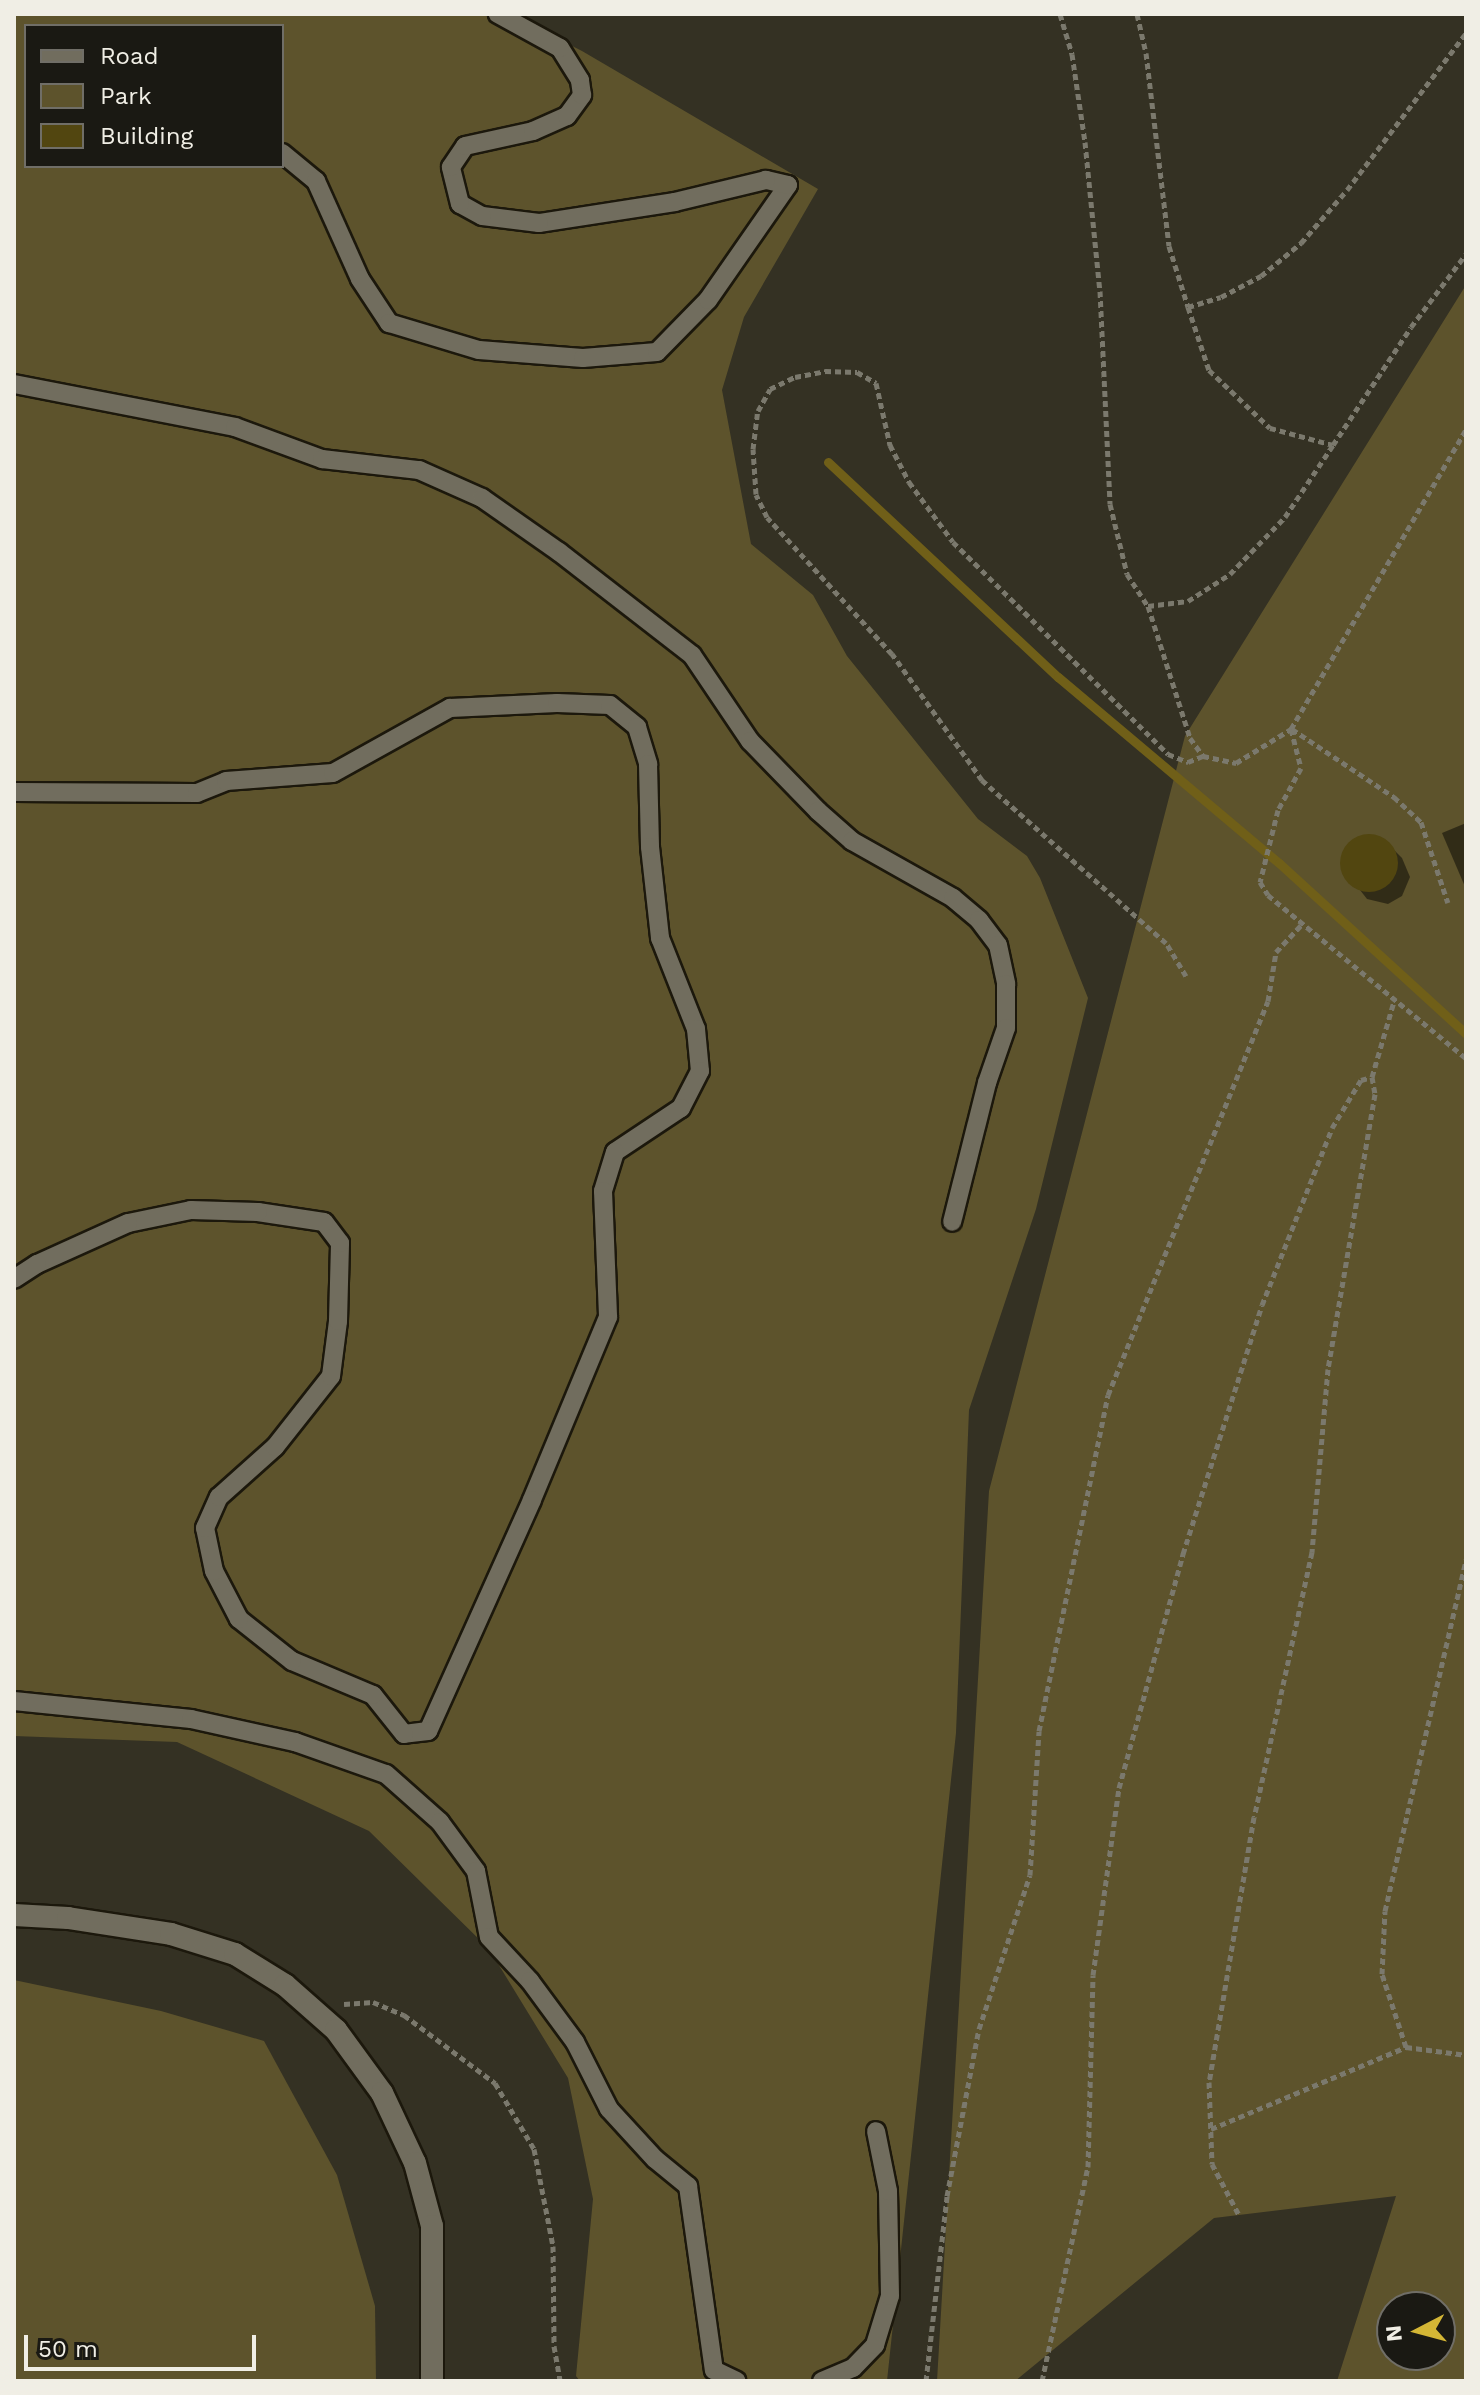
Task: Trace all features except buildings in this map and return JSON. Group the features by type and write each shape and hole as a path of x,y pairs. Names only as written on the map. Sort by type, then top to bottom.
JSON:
{"street":[{"path":"14,1915 68,1918 171,1934 235,1954 285,1985 336,2030 382,2093 415,2163 432,2226 432,2381"}],"lane":[{"path":"284,155 316,181 360,279 389,323 479,350 583,358 657,352 708,300 788,185 766,180 675,202 539,223 482,216 460,204 451,167 465,146 533,131 567,116 582,95 580,80 560,48 498,14"},
{"path":"14,384 235,427 322,459 419,470 482,498 559,552 692,655 750,741 818,811 852,841 953,898 979,920 998,945 1006,984 1006,1028 987,1083 952,1222"},
{"path":"14,792 197,793 226,781 333,773 450,708 557,703 610,705 637,727 648,764 650,847 660,938 696,1029 700,1071 681,1108 615,1152 603,1191 608,1317 532,1500 428,1731 404,1734 373,1695 292,1661 239,1619 214,1571 205,1528 219,1497 275,1447 331,1376 338,1321 340,1243 324,1222 258,1212 191,1210 128,1223 37,1264 14,1279"},
{"path":"14,1701 191,1719 295,1742 386,1774 440,1822 476,1871 489,1937 530,1981 575,2042 609,2109 655,2159 688,2186 714,2370 737,2381"},
{"path":"822,2381 853,2368 875,2345 890,2296 888,2191 876,2131"}],"path":[{"path":"1060,14 1072,54 1085,142 1100,291 1110,504 1127,574 1148,606 1190,738 1203,756"},
{"path":"1137,14 1146,53 1169,246 1209,370 1270,428 1333,445"},
{"path":"1188,307 1221,297 1261,276 1301,243 1347,190 1466,33"},
{"path":"1148,606 1188,601 1230,574 1285,517 1411,327 1466,254"},
{"path":"1186,976 1166,943 982,780 892,654 767,517 756,494 753,449 758,411 770,389 795,377 825,371 857,372 876,383 890,445 909,482 953,542 1168,754 1188,762 1203,756 1236,763 1291,729 1466,430"},
{"path":"1291,729 1301,768 1278,810 1260,882 1268,895 1466,1058"},
{"path":"1291,729 1394,797 1421,822 1448,903"},
{"path":"926,2381 947,2196 979,2029 1030,1875 1039,1731 1108,1395 1268,1001 1276,952 1303,923"},
{"path":"1239,2215 1212,2164 1209,2082 1254,1817 1312,1552 1328,1369 1375,1094 1372,1077 1395,998"},
{"path":"1042,2381 1088,2167 1093,1975 1119,1788 1183,1554 1262,1305 1332,1128 1361,1080 1372,1077"},
{"path":"1406,2047 1382,1974 1385,1911 1466,1559"},
{"path":"309,2006 373,2002 404,2015 495,2083 534,2149 553,2246 554,2346 560,2381"},
{"path":"1211,2129 1406,2047 1466,2055"}],"green space":[{"path":"14,14 509,14 582,51 818,189 744,317 722,390 751,544 813,595 847,656 978,819 1027,856 1040,878 1088,998 1036,1209 969,1410 956,1733 887,2381 580,2381 576,2376 593,2199 568,2078 489,1949 369,1831 177,1742 14,1736"},
{"path":"1466,285 1466,2381 1337,2381 1396,2196 1214,2218 1015,2381 937,2381 989,1491 1185,736"},
{"path":"14,1980 161,2011 264,2041 337,2175 375,2306 376,2381 14,2381"}],"waterway":[{"path":"828,462 1058,677 1279,863 1466,1034"}]}
